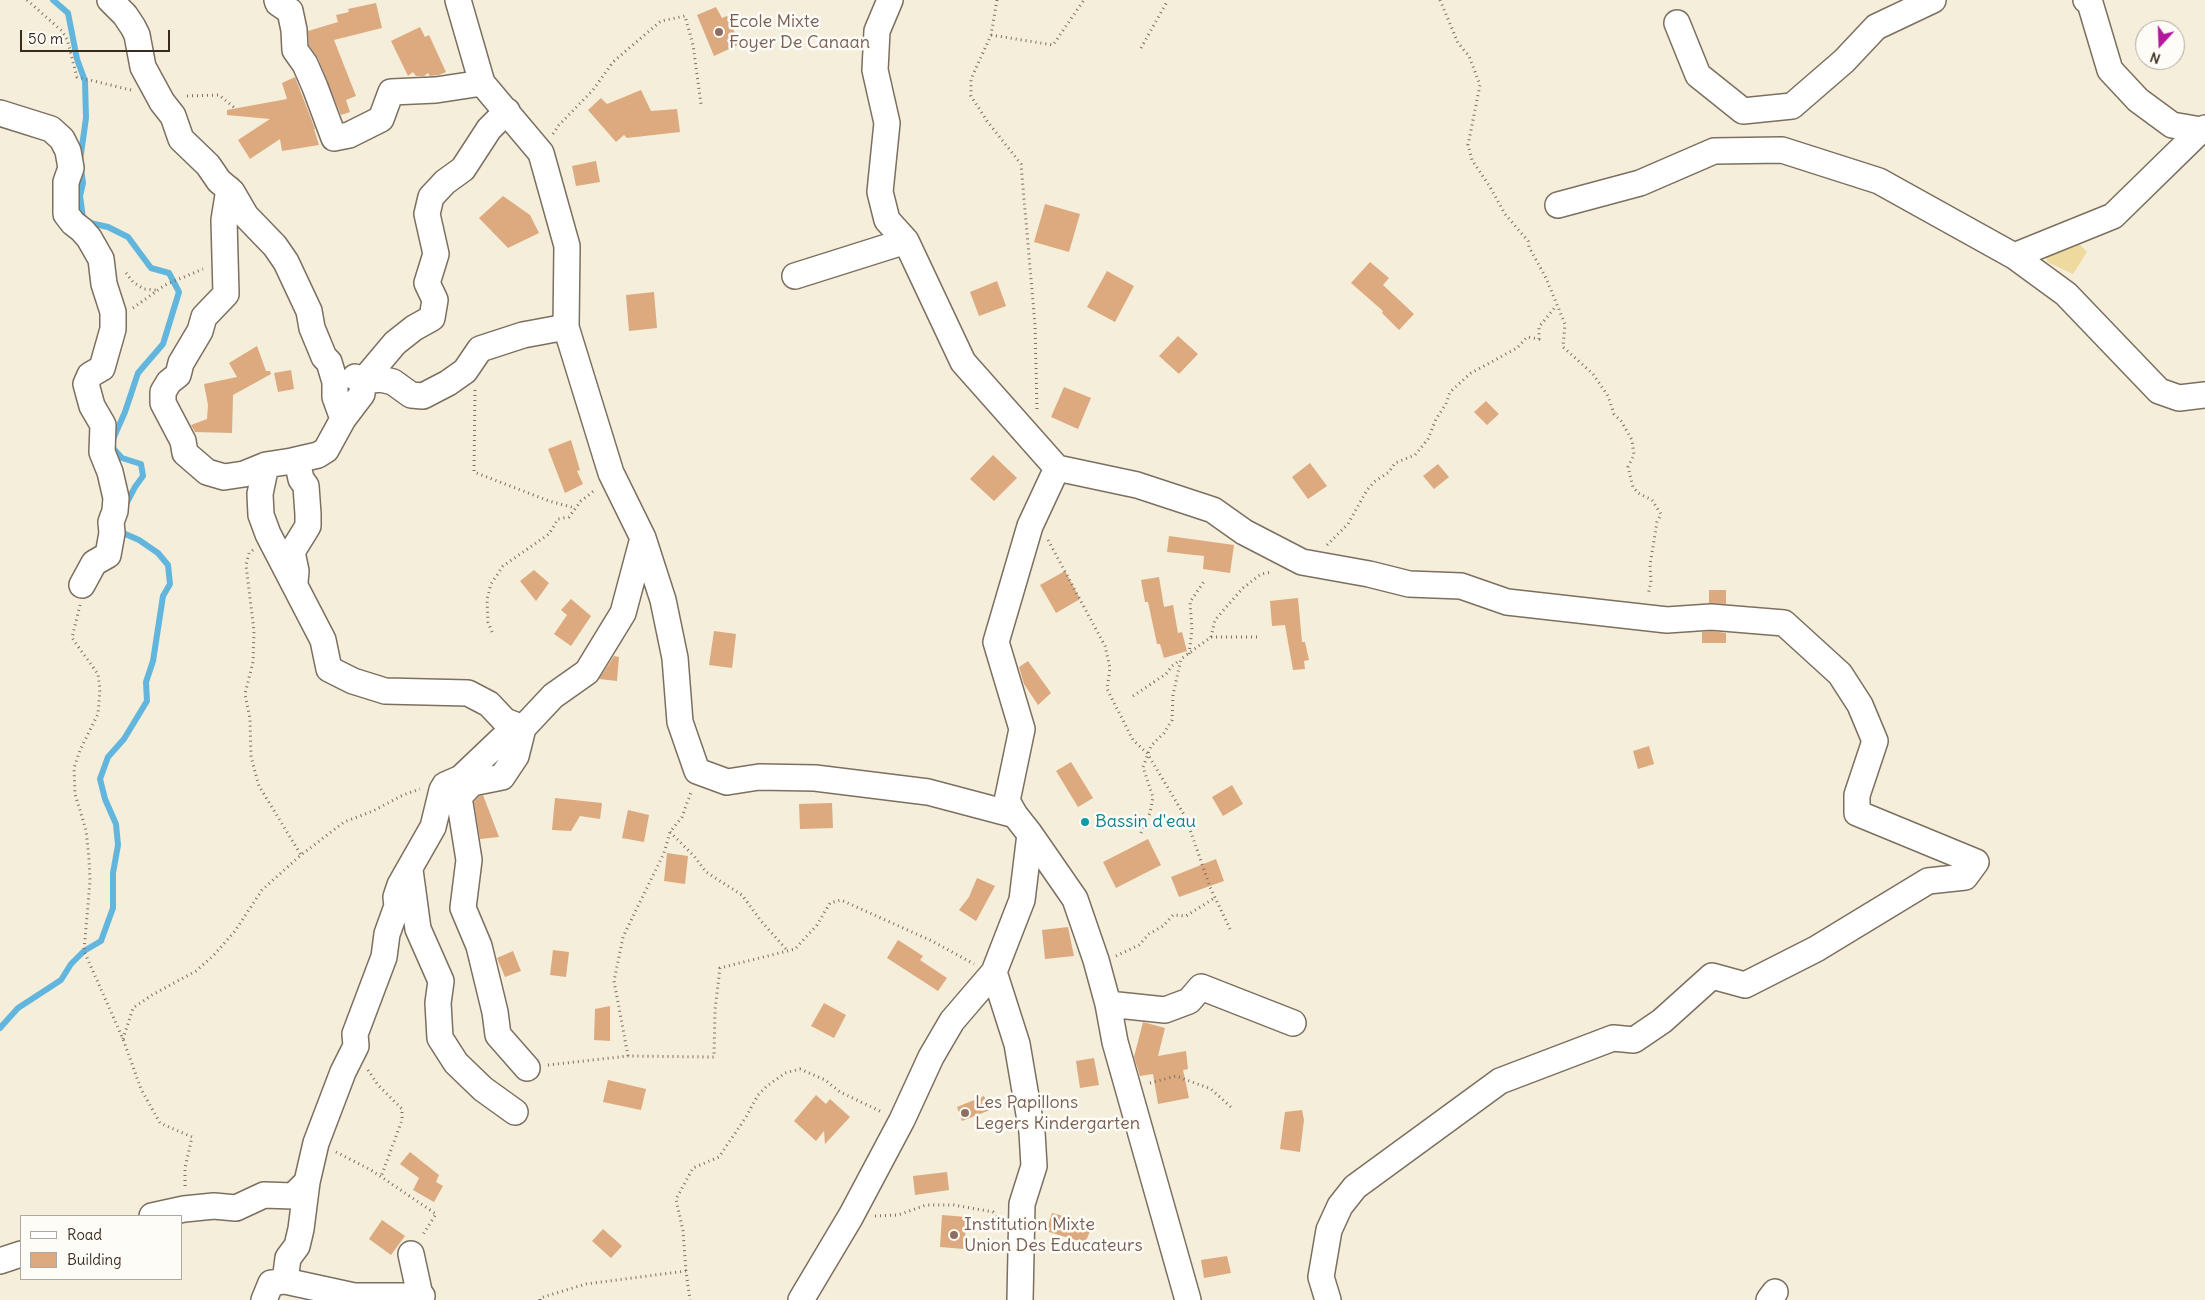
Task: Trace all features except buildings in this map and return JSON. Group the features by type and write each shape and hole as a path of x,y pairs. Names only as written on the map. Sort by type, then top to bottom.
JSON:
{"street":[{"path":"110,0 125,15 133,27 137,35 143,67 162,102 173,116 181,139 229,189 246,216 286,262 309,311 312,328 324,357 329,362 362,381 381,379 394,382 411,395 423,396 448,383 465,371 480,349 523,335 566,327"},
{"path":"277,0 278,3 290,11 294,30 295,50 305,64 315,86 334,138 349,136 381,119 391,92 436,90 482,83"},
{"path":"458,0 482,83 541,153 567,246 566,327 611,473 642,538 663,600 675,658 680,722 697,771 727,782 759,777 815,778 928,792 1023,824"},
{"path":"890,0 877,31 875,70 887,123 880,192 887,220 906,241 963,362 1057,468 1137,484 1213,510 1244,532 1302,562 1369,574 1409,584 1461,586 1507,602 1667,620 1711,617 1784,624 1840,674 1860,705 1875,741 1857,795 1857,813 1976,862 1965,877 1928,882 1816,949 1745,985 1712,976 1662,1021 1634,1040 1612,1038 1500,1081 1354,1187 1340,1206 1329,1230 1321,1277 1328,1300"},
{"path":"1677,23 1698,75 1743,111 1792,106 1844,61 1876,27 1933,0"},
{"path":"2086,0 2090,3 2110,70 2138,100 2172,125 2203,129"},
{"path":"229,189 224,220 226,294 204,317 200,331 181,363 178,375 169,382 163,392 163,403 183,441 184,453 206,472 224,477 244,474 266,465 318,455 326,450 343,419 362,394 362,381 395,343 414,328 432,318 435,300 427,282 436,254 427,214 430,197 445,182 463,169 489,129 507,112"},
{"path":"0,113 51,129 62,139 68,151 71,168 66,182 66,214 73,224 89,238 101,259 104,284 113,312 113,329 102,368 90,375 86,384 92,406 102,425 102,452 110,472 116,498 115,511 111,522 112,533 108,555 94,563 82,585"},
{"path":"2014,256 2113,216 2203,129"},
{"path":"1558,205 1640,183 1714,150 1782,150 1879,181 2014,256 2066,294 2159,391 2179,398 2205,395"},
{"path":"795,276 906,241"},
{"path":"329,362 336,382 335,397 343,419"},
{"path":"295,587 296,571 292,552 308,526 306,486 301,479 297,460"},
{"path":"266,465 260,494 261,515 268,534 323,640 329,669 353,681 385,691 468,693 490,704 505,721 523,728"},
{"path":"1057,468 1030,526 996,642 1022,730 1008,801 1075,899 1096,960 1108,1004 1114,1042 1188,1300"},
{"path":"285,1281 288,1258 297,1246 301,1229 307,1182 316,1142 343,1072 356,1046 355,1034 384,957 387,934 397,906 396,897 400,885 433,827 442,790 445,784 461,778 502,740 523,728 553,696 587,672 623,613 642,538"},
{"path":"523,728 516,756 502,777 472,783 458,798 469,860 463,908 479,946 498,1035 527,1068"},
{"path":"801,1300 851,1216 902,1120 931,1057 952,1020 994,972 1022,900 1023,824"},
{"path":"410,869 418,929 441,980 438,1003 440,1038 456,1063 483,1089 515,1112"},
{"path":"994,972 1017,1044 1032,1132 1034,1166 1022,1204 1020,1300"},
{"path":"1108,1004 1165,1010 1189,1001 1201,987 1293,1022"},
{"path":"157,1215 184,1209 214,1206 236,1208 264,1195 293,1196 307,1182"},
{"path":"0,1261 20,1254"},
{"path":"264,1300 271,1283 285,1281 354,1296 422,1298 411,1254"}],"path":[{"path":"996,0 991,35 971,79 971,96 987,121 1021,164 1035,325 1037,414"},
{"path":"991,35 1053,45 1084,0"},
{"path":"1141,48 1168,0"},
{"path":"1440,0 1458,42 1469,56 1480,85 1468,145 1472,160 1505,214 1528,241 1529,247 1546,278 1565,324 1563,347 1593,374 1608,396 1614,414 1621,421 1632,440 1634,455 1628,467 1633,486 1638,493 1652,500 1661,514 1657,522 1650,565 1651,582 1646,605 1646,618"},
{"path":"541,153 559,125 593,90 613,62 661,21 685,16 693,45 702,104"},
{"path":"113,312 131,309 140,305 147,296 164,285 200,270 224,263"},
{"path":"465,371 476,389 474,472 549,501 575,508"},
{"path":"492,632 488,622 487,598 490,584 503,566 549,534 558,518 569,517 581,500 599,487 611,473"},
{"path":"1030,526 1049,541 1105,646 1110,668 1107,689 1133,740 1147,754 1186,818 1210,887 1230,929"},
{"path":"268,534 249,553 246,565 254,631 254,662 245,694 250,719 251,756 259,786 301,855"},
{"path":"1133,696 1166,674 1172,666 1189,654 1192,630 1190,602 1205,580"},
{"path":"82,585 81,600 72,638 98,674 100,689 98,714 80,750 74,768 75,794 86,830 89,859 90,881 84,951 123,1039 141,1089 160,1122 192,1137 185,1168 184,1209"},
{"path":"1211,637 1261,637"},
{"path":"628,1056 614,982 623,937 664,853 670,832 682,817 697,771"},
{"path":"123,1039 133,1008 152,995 196,971 235,931 262,890 301,855 344,822 373,811 404,795 445,784"},
{"path":"670,832 694,856 706,872 742,895 761,921 787,950"},
{"path":"1096,960 1121,955 1139,945 1149,934 1163,926 1173,916 1186,916 1216,897"},
{"path":"527,1068 628,1056 714,1057 715,1010 720,968 795,949 817,925 830,903 841,900 932,941 944,949 994,972"},
{"path":"356,1046 370,1075 402,1109 402,1120 381,1177"},
{"path":"690,1300 683,1231 676,1198 694,1168 719,1157 746,1117 758,1095 779,1077 785,1073 800,1069 808,1071 825,1080 840,1092 873,1109 902,1120"},
{"path":"1128,1090 1176,1076 1211,1089 1233,1109"},
{"path":"316,1142 381,1177 436,1214 411,1254"},
{"path":"851,1216 898,1215 926,1205 954,1205 992,1212 1022,1248"},
{"path":"540,1300 540,1298 586,1284 686,1270"}],"sand":[{"path":"2077,242 2087,252 2073,274 2047,262 2046,253"}],"waterway":[{"path":"53,0 68,13 77,59 85,81 86,118 80,161 83,183 80,196 83,218 90,223 108,227 128,237 151,268 169,273 179,292 163,344 138,373 125,412 113,439 112,447 122,458 141,464 143,476 125,506"},
{"path":"0,1028 18,1008 61,980 71,964 84,951 101,941 113,908 113,873 118,845 116,824 105,799 100,779 108,757 124,739 147,701 146,682 153,661 163,596 170,584 168,565 158,553 139,540 123,533 122,528"}],"place":[{"name":"Ecole Mixte Foyer De Canaan","path":"719,32"},
{"name":"Bassin d'eau","path":"1085,822"},
{"name":"Les Papillons Legers Kindergarten","path":"965,1113"},
{"name":"Institution Mixte Union Des Educateurs","path":"954,1235"}]}
